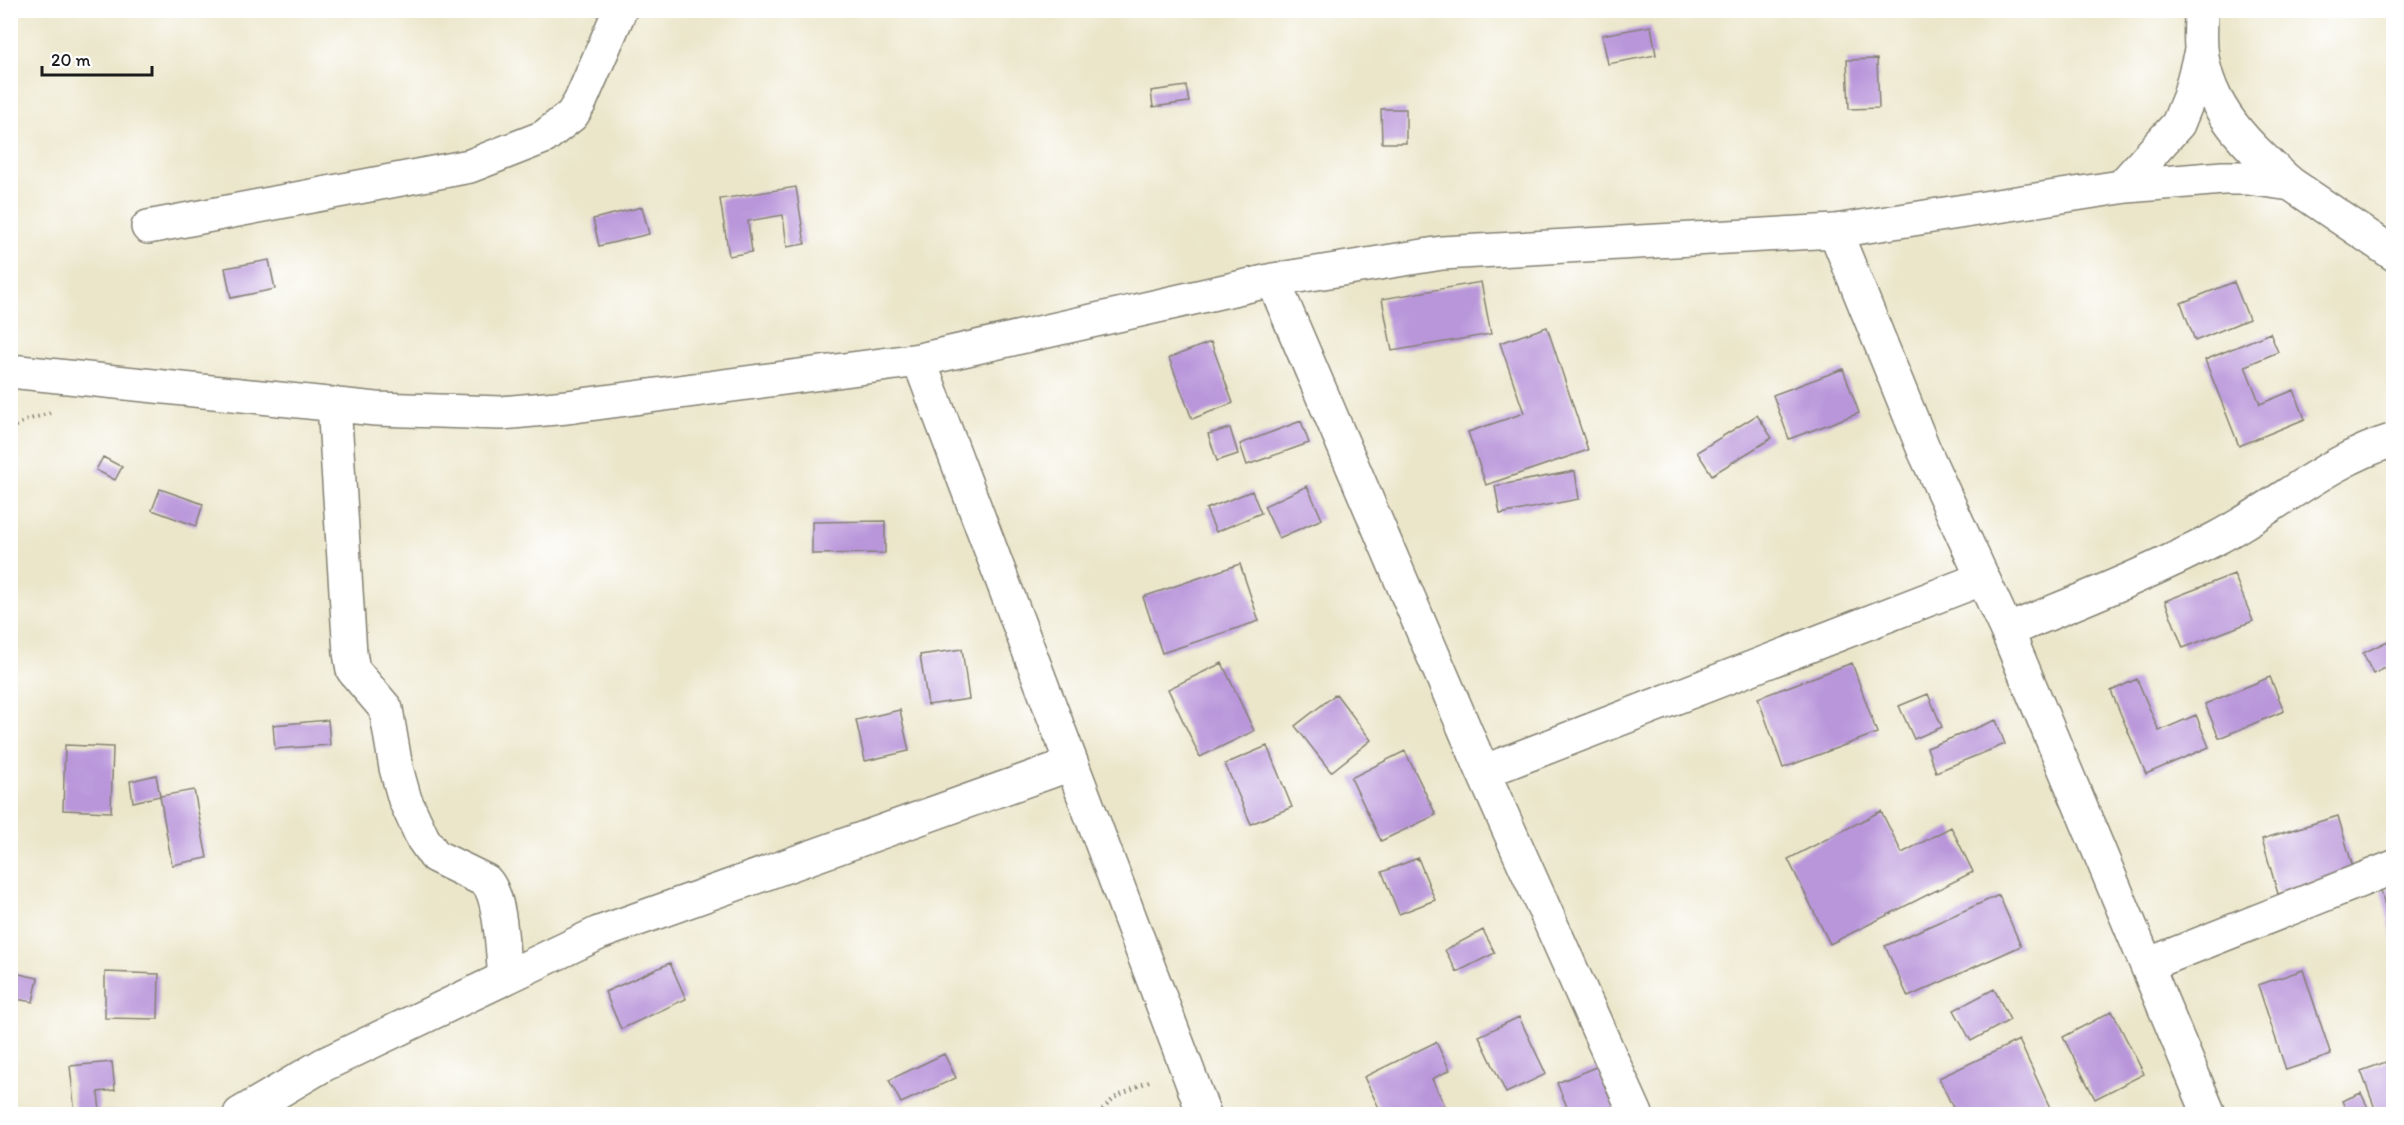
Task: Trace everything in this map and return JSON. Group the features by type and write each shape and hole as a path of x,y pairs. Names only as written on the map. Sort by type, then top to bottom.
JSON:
{"street":[{"path":"147,227 470,166 525,146 544,137 572,115 580,102 620,10"},
{"path":"2201,10 2201,50 2208,79 2223,113 2247,145 2291,184 2394,255"},
{"path":"2121,187 2178,124 2189,96 2201,50"},
{"path":"10,371 376,409 501,413 567,407 919,360 1273,280 1442,253 1835,231 2121,187 2223,178 2248,178 2291,184"},
{"path":"1835,231 1924,450 1981,579 2007,631 2210,1114"},
{"path":"1273,280 1483,771 1636,1114"},
{"path":"919,360 1204,1114"},
{"path":"334,404 353,670 386,709 396,768 405,800 423,839 435,856 486,881 492,887 505,978"},
{"path":"2007,631 2217,539 2339,464 2377,445 2394,440"},
{"path":"1483,771 1981,579"},
{"path":"240,1114 323,1065 599,933 1071,764"},
{"path":"2147,965 2394,867"}],"path":[{"path":"1098,1114 1114,1098 1183,1063"}],"building":[{"path":"1651,26 1656,55 1608,64 1602,35"},
{"path":"1877,59 1879,108 1849,109 1847,60"},
{"path":"1186,86 1189,102 1153,107 1151,91"},
{"path":"1381,109 1406,109 1406,143 1382,143"},
{"path":"796,187 805,244 787,247 783,215 748,221 752,252 729,256 720,199"},
{"path":"642,207 649,234 599,246 593,219"},
{"path":"269,260 275,289 231,298 225,268"},
{"path":"1481,282 1491,334 1392,351 1382,299"},
{"path":"2234,282 2249,319 2195,341 2181,303"},
{"path":"1547,327 1588,450 1486,485 1468,432 1524,413 1500,343"},
{"path":"2270,333 2278,352 2245,366 2260,404 2294,390 2305,419 2239,446 2205,360"},
{"path":"1211,342 1233,403 1192,419 1169,358"},
{"path":"1843,369 1859,413 1789,439 1773,395"},
{"path":"1757,415 1772,438 1712,475 1697,452"},
{"path":"1301,421 1309,443 1247,465 1240,444"},
{"path":"1230,428 1238,454 1217,461 1208,434"},
{"path":"103,457 122,467 115,480 96,470"},
{"path":"1575,471 1579,499 1500,514 1495,486"},
{"path":"1307,486 1322,519 1279,538 1264,506"},
{"path":"160,489 203,504 196,526 152,510"},
{"path":"1252,491 1261,513 1216,532 1206,509"},
{"path":"885,521 885,553 812,554 812,522"},
{"path":"1240,564 1259,621 1162,653 1143,597"},
{"path":"2234,574 2253,621 2183,648 2165,601"},
{"path":"2394,638 2394,664 2373,674 2363,653"},
{"path":"962,649 969,699 928,705 920,655"},
{"path":"1222,663 1254,731 1200,757 1168,689"},
{"path":"1852,663 1877,733 1783,768 1758,698"},
{"path":"2270,677 2284,711 2219,738 2205,704"},
{"path":"2137,679 2159,731 2196,715 2209,747 2146,774 2111,691"},
{"path":"1336,694 1371,740 1331,772 1295,726"},
{"path":"1928,694 1942,727 1914,739 1899,706"},
{"path":"900,710 909,751 865,761 856,720"},
{"path":"328,720 330,745 275,749 273,725"},
{"path":"1996,720 2005,744 1936,772 1927,748"},
{"path":"65,745 113,747 111,812 63,810"},
{"path":"1267,746 1292,807 1251,824 1225,764"},
{"path":"1405,751 1436,815 1381,841 1351,778"},
{"path":"156,775 160,796 133,802 130,781"},
{"path":"194,790 207,858 172,865 160,796"},
{"path":"1881,811 1902,853 1951,827 1973,872 1830,944 1788,859"},
{"path":"2338,816 2354,871 2278,894 2262,839"},
{"path":"1418,858 1435,900 1399,914 1382,872"},
{"path":"2394,887 2394,939 2393,939 2381,890"},
{"path":"1999,895 2021,946 1908,997 1885,946"},
{"path":"1483,930 1495,953 1457,972 1445,950"},
{"path":"670,963 686,999 621,1029 605,992"},
{"path":"2303,970 2331,1055 2286,1070 2258,985"},
{"path":"10,972 38,978 33,1002 10,998"},
{"path":"105,972 159,974 158,1019 105,1018"},
{"path":"1994,989 2010,1020 1971,1041 1954,1010"},
{"path":"2112,1011 2144,1074 2095,1099 2063,1037"},
{"path":"1519,1017 1546,1074 1506,1093 1479,1036"},
{"path":"2019,1040 2052,1112 2046,1114 1956,1114 1939,1078"},
{"path":"1436,1042 1450,1070 1432,1079 1449,1114 1382,1114 1364,1077"},
{"path":"944,1054 956,1078 901,1103 889,1080"},
{"path":"2394,1059 2394,1114 2377,1114 2361,1071"},
{"path":"112,1062 115,1090 98,1092 100,1112 115,1111 115,1114 75,1114 70,1066"},
{"path":"1603,1064 1624,1114 1570,1114 1557,1083"},
{"path":"2361,1093 2371,1114 2348,1114 2342,1101"}]}
